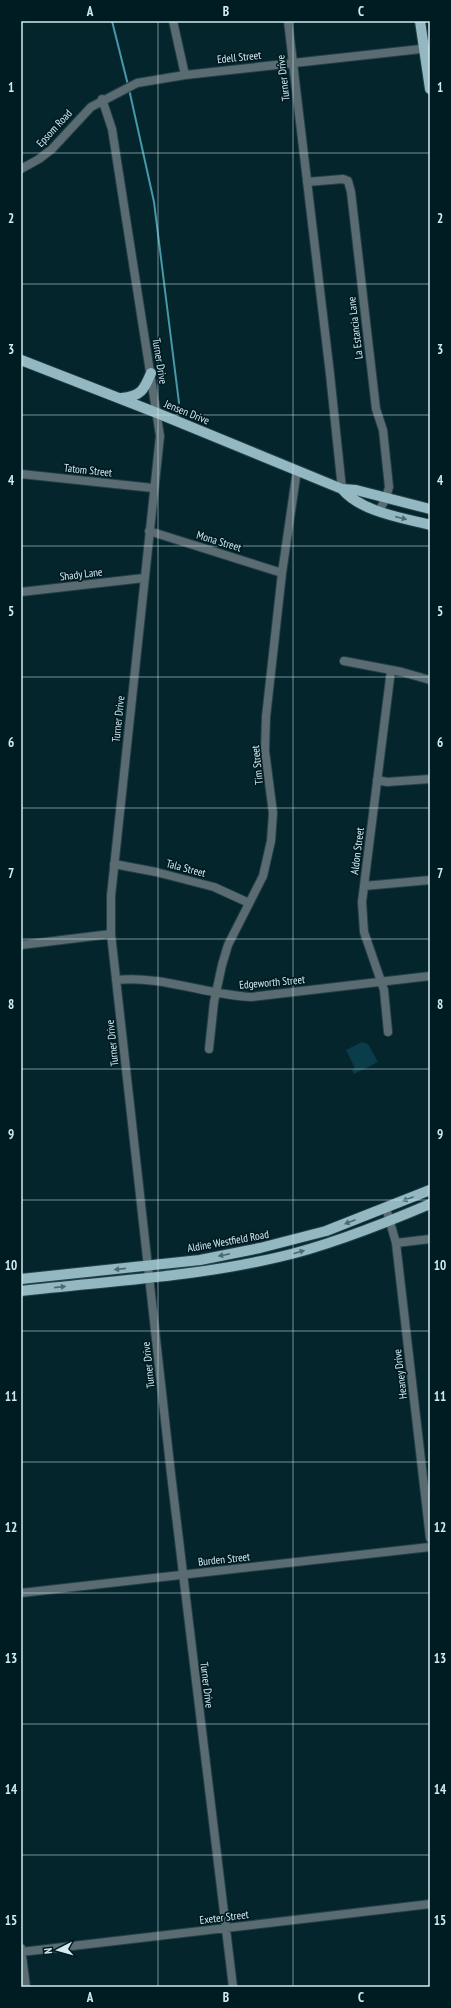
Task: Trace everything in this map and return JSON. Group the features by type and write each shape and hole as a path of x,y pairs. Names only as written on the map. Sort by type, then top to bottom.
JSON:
{"main road":[{"path":"420,21 427,48 430,88"},
{"name":"Jensen Drive","path":"21,360 120,398 342,489 356,490 430,509"},
{"path":"120,398 134,397 140,393 145,386 150,373"},
{"name":"Jensen Drive","path":"342,489 348,496 379,511 430,525"},
{"name":"Aldine Westfield Road","path":"21,1279 200,1260 296,1240 326,1231 430,1190"},
{"path":"21,1291 202,1271 279,1257 330,1243 430,1204"},
{"path":"42,1277 44,1289"}],"street":[{"path":"173,21 185,75"},
{"name":"Turner Drive","path":"288,21 342,489"},
{"name":"Edell Street","path":"102,99 137,83 185,75 427,48"},
{"name":"Turner Drive","path":"102,99 112,129 160,436 153,488 114,864 110,934 183,1575 233,1987"},
{"name":"Epsom Road","path":"21,169 52,149 81,115 102,99"},
{"name":"La Estancia Lane","path":"307,182 343,179 348,181 351,192 376,409 383,430 389,487 386,498 379,511"},
{"name":"Tim Street","path":"209,1049 215,993 228,945 263,876 271,841 273,813 266,764 265,730 282,573 297,470"},
{"name":"Tatom Street","path":"21,474 153,488"},
{"name":"Mona Street","path":"149,531 282,573"},
{"name":"Shady Lane","path":"21,592 144,578"},
{"path":"344,661 391,670 430,680"},
{"name":"Aldon Street","path":"388,1032 382,982 364,932 362,918 364,886 391,670"},
{"path":"377,780 388,782 430,779"},
{"name":"Tala Street","path":"114,864 156,872 214,887 249,903"},
{"path":"364,886 430,880"},
{"path":"21,945 110,934"},
{"name":"Edgeworth Street","path":"116,980 150,980 188,986 215,993 251,997 430,976"},
{"name":"Heaney Drive","path":"386,1208 396,1244 430,1538"},
{"path":"396,1244 430,1239"},
{"name":"Burden Street","path":"21,1593 430,1547"},
{"name":"Exeter Street","path":"21,1952 430,1904"},
{"path":"21,1948 26,1987"}],"shaded area":[{"path":"362,1042 368,1044 378,1062 354,1074 352,1070 355,1068 346,1050"}],"waterway":[{"path":"112,21 128,85"},
{"path":"129,89 154,202 179,403"}]}
